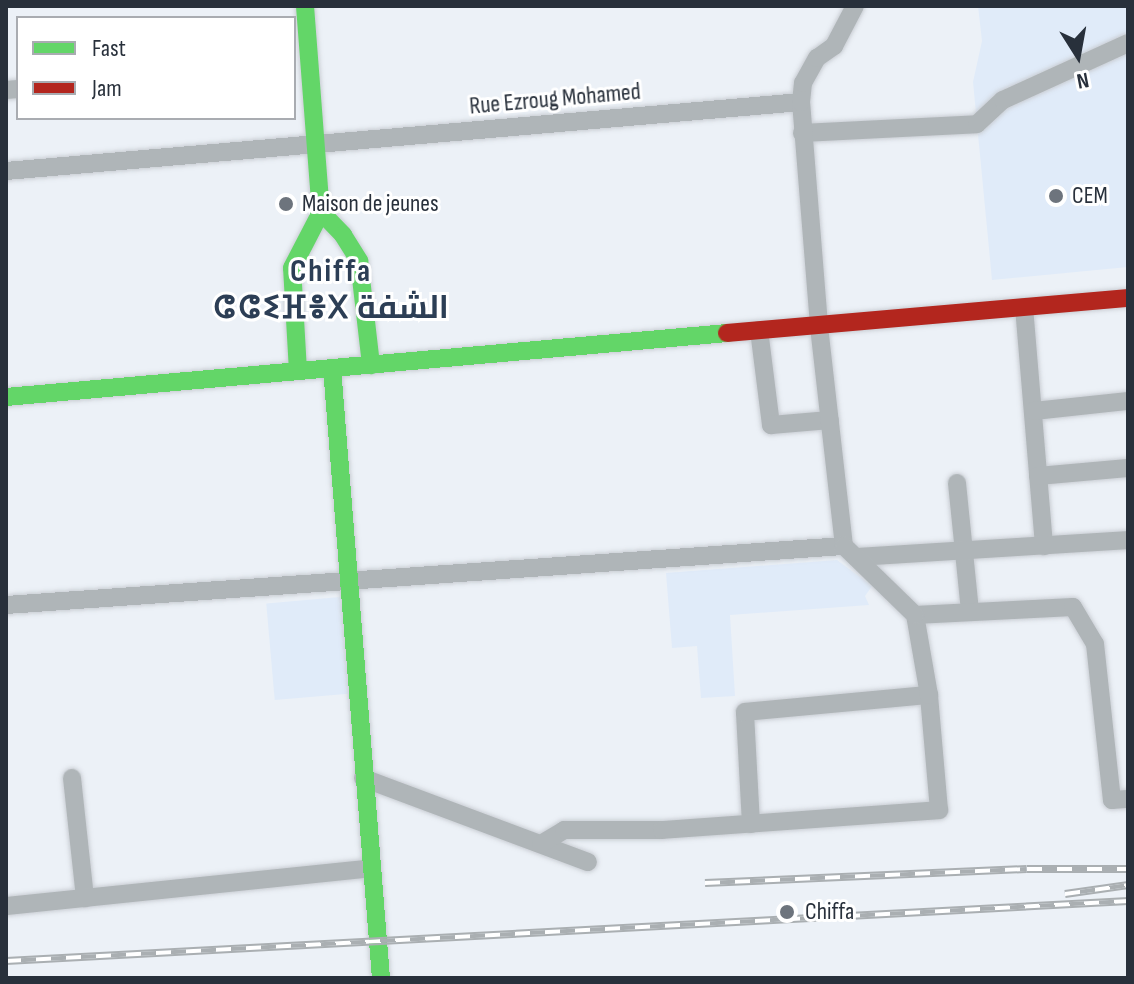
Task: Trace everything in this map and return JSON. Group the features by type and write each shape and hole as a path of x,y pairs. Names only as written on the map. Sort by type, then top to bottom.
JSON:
{"main road":[{"path":"298,371 292,268 321,212 301,73 305,6"},
{"path":"321,212 343,235 359,261 371,365"},
{"path":"6,397 1128,298"},
{"path":"332,368 381,978"}],"street":[{"path":"541,844 564,830 662,830 939,810 929,695 915,615 851,552 819,325 802,133 803,83 817,58 834,46 855,6"},
{"path":"802,133 977,124 1003,100 1128,43"},
{"name":"Rue Ezroug Mohamed","path":"6,171 801,102"},
{"path":"1024,307 1044,546"},
{"path":"759,330 771,425 830,420"},
{"path":"1034,411 1128,401"},
{"path":"1038,476 1128,468"},
{"path":"957,483 970,611"},
{"path":"6,605 350,579 851,552 964,551 1128,540"},
{"path":"915,615 1073,607 1095,644 1112,800 1128,799"},
{"path":"751,824 745,712 929,695"},
{"path":"72,778 85,898"},
{"path":"363,778 588,862"},
{"path":"6,906 371,868"}],"shaded area":[{"name":"CEM","path":"978,6 1128,6 1128,267 992,280 973,82 982,41"},
{"path":"837,560 872,586 865,596 869,605 730,615 735,696 701,698 697,646 672,648 666,573"},
{"path":"340,597 348,694 275,700 266,603"}],"railway":[{"path":"705,883 1027,869 1128,869"},
{"path":"1065,894 1128,885"},
{"path":"6,961 1128,901"}],"traffic: fast":[{"path":"305,6 321,212 343,235 359,261 371,365"},
{"path":"298,371 292,268 321,212"},
{"path":"6,397 727,333"},
{"path":"332,368 381,978"}],"traffic: jam":[{"path":"727,333 1128,298"}],"place":[{"name":"CEM","path":"1056,196"},
{"name":"Maison de jeunes","path":"286,204"},
{"name":"Chiffa","path":"787,912"}],"district":[{"name":"Chiffa ⵛⵛⵉⴼⴻⵝ الشفة","path":"331,292"}]}
